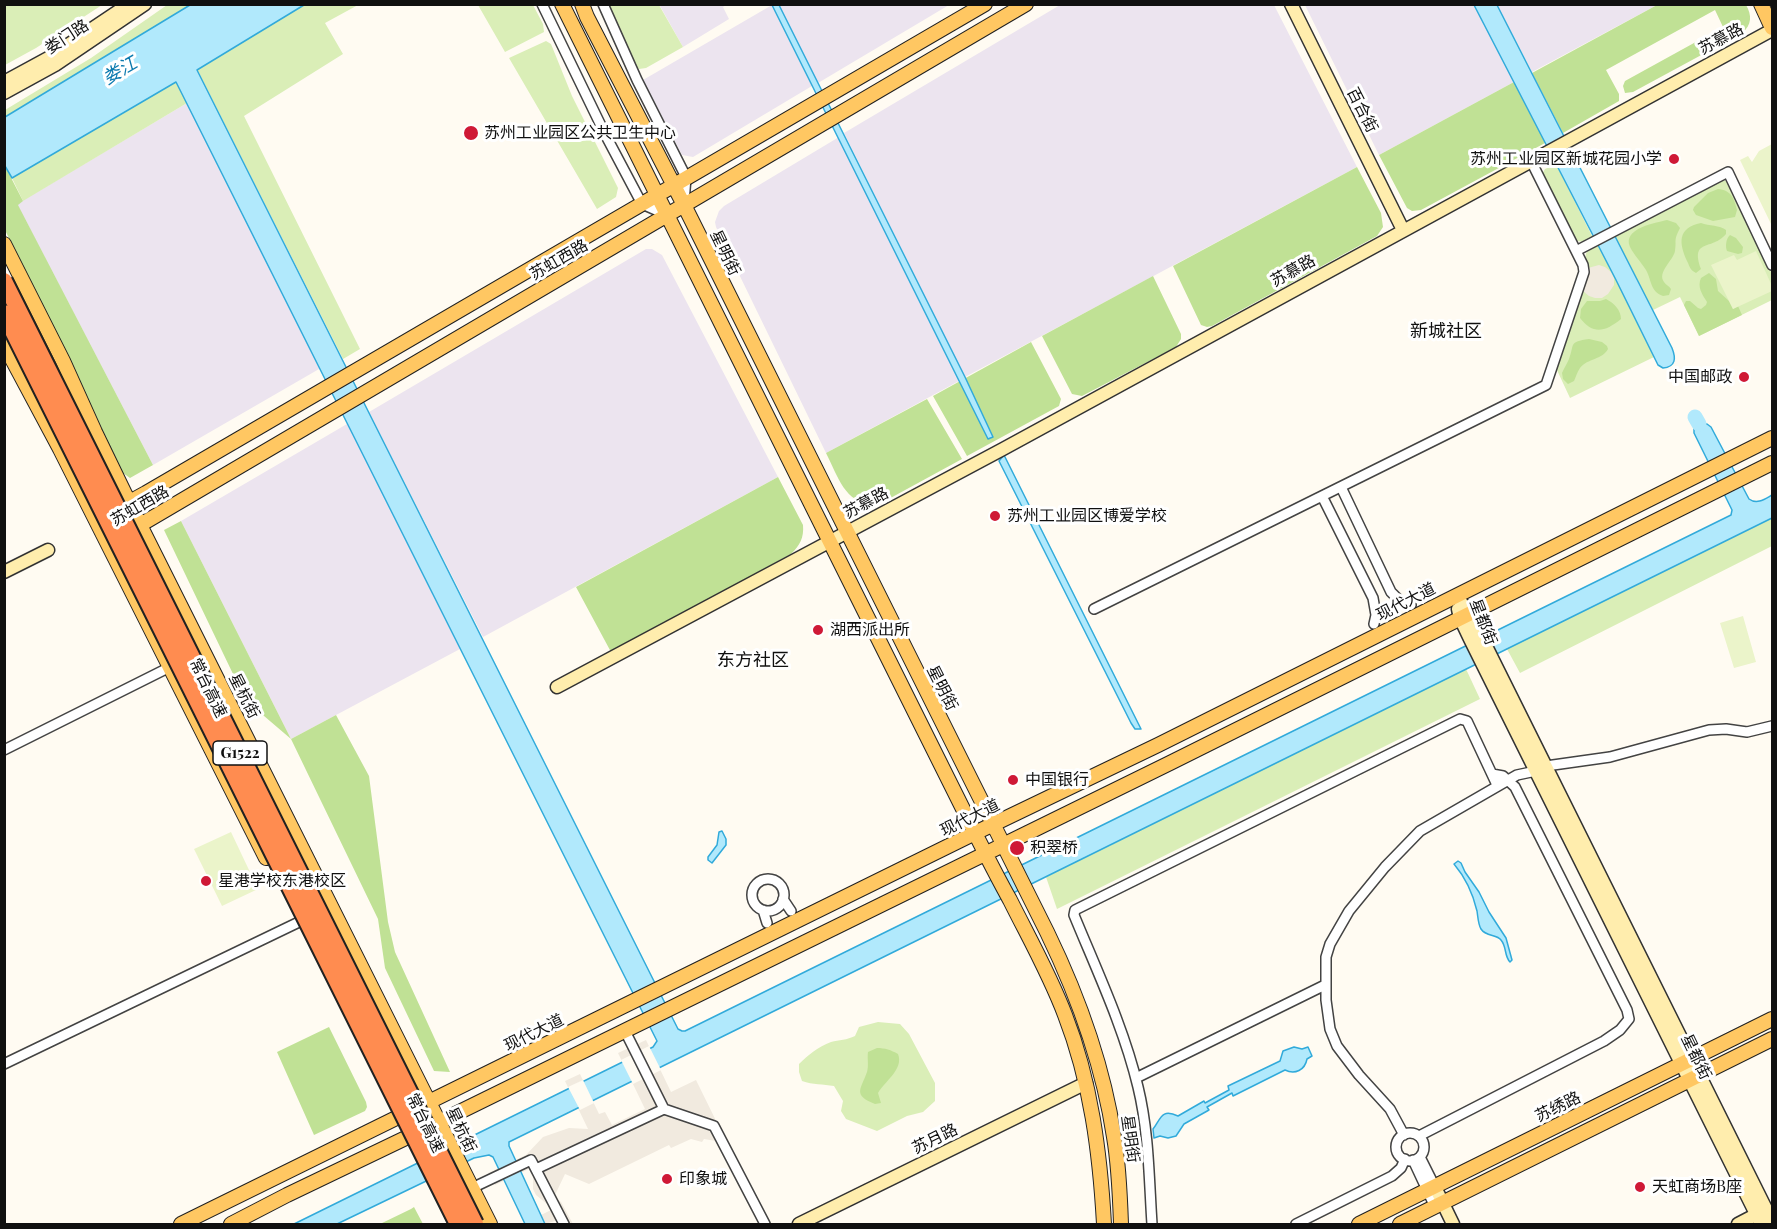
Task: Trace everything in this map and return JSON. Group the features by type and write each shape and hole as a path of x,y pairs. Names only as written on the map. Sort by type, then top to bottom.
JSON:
{"highway":[{"name":"常台高速","path":"4,281 475,1224"},
{"name":"常台高速","path":"4,313 458,1224"}],"main road":[{"name":"娄门路","path":"4,82 50,57 129,4"},
{"name":"娄门路","path":"4,93 55,65 145,4"},
{"name":"星明街","path":"562,4 1062,1006 1086,1083 1097,1140 1104,1224"},
{"name":"星明街","path":"582,4 1073,987 1106,1092 1118,1163 1121,1224"},
{"name":"苏虹西路","path":"96,520 129,503 985,4"},
{"name":"苏虹西路","path":"108,543 1026,4"},
{"name":"百合街","path":"1291,4 1403,230"},
{"path":"1761,4 1773,29"},
{"name":"苏慕路","path":"557,687 994,453 1773,29"},
{"name":"星杭街","path":"4,244 61,356 129,503 490,1224"},
{"path":"4,344 108,543 450,1224"},
{"name":"现代大道","path":"181,1224 1158,745 1773,438"},
{"path":"231,1224 1773,464"},
{"path":"4,572 48,550"},
{"name":"星都街","path":"1455,596 1694,1078 1766,1215"},
{"name":"苏绣路","path":"1359,1224 1773,1019"},
{"path":"1400,1224 1773,1039"},
{"name":"苏月路","path":"799,1224 1086,1083"},
{"path":"1431,1189 1453,1224"},
{"path":"1738,1224 1766,1215"}],"street":[{"path":"542,4 601,127 642,204 667,215"},
{"path":"603,4 637,80 686,177 684,205"},
{"path":"1094,609 1546,385 1584,276 1583,265 1531,160"},
{"path":"1576,251 1728,172 1773,265"},
{"path":"1341,487 1391,592 1401,602 1411,605"},
{"path":"1322,496 1373,598 1376,615 1374,624"},
{"path":"4,750 170,667"},
{"path":"1152,1224 1147,1139 1136,1078 1116,1017 1074,915 1075,910 1460,719 1467,721 1497,785"},
{"path":"1404,1135 1390,1109 1359,1075 1338,1046 1329,1024 1325,985 1326,957 1330,944 1349,910 1379,874 1420,831 1517,775 1610,757 1709,730 1726,729 1747,732 1773,726"},
{"path":"1419,1136 1598,1044 1614,1035 1629,1019 1627,1010 1515,787 1509,779 1492,774"},
{"path":"766,879 776,881 783,889 781,904 773,910 763,910 753,899 753,889 760,881 766,879"},
{"path":"783,899 791,910"},
{"path":"763,910 767,922"},
{"path":"4,1064 299,922"},
{"path":"1136,1078 1325,985"},
{"path":"626,1031 664,1109 714,1126 765,1224"},
{"path":"536,1169 664,1109"},
{"path":"1296,1224 1392,1176 1412,1159 1423,1152 1424,1146 1419,1136 1410,1133 1398,1140 1399,1154 1412,1159 1431,1189"},
{"path":"472,1188 531,1160 564,1224"}],"shaded area":[{"path":"662,4 726,5 723,7 729,19 683,47 660,6"},
{"path":"772,5 812,86 693,157 682,155 643,80"},
{"path":"779,5 949,5 818,83"},
{"path":"1060,5 1274,5 1357,167 965,377 844,133"},
{"path":"1305,5 1474,5 1514,82 1379,155"},
{"path":"1497,5 1657,5 1532,72"},
{"path":"187,103 326,365 153,465 17,204"},
{"path":"839,137 959,381 826,453 715,222 719,211 724,206"},
{"path":"646,249 652,249 662,255 778,477 483,637 369,412"},
{"path":"1599,265 1611,272 1614,285 1608,294 1602,298 1595,298 1583,291 1590,272 1588,268"},
{"path":"347,424 460,649 291,739 181,521"},
{"path":"646,1040 671,1092 696,1080 724,1137 716,1141 704,1139 702,1142 691,1139 671,1148 669,1145 589,1184 565,1174 554,1197 561,1202 573,1224 560,1224 558,1220 545,1224 541,1215 553,1209 536,1195 533,1189 533,1175 529,1169 495,1185 488,1173 526,1155 543,1137 569,1128 588,1129 565,1081 580,1074 599,1114 605,1112 612,1125 645,1109 618,1053"}],"green space":[{"path":"5,4 102,5 36,48 5,65"},
{"path":"167,5 190,5 5,117 5,110 91,58"},
{"path":"304,5 358,5 325,23 343,54 244,116 360,349 343,359 197,69"},
{"path":"478,5 533,5 543,24 544,32 505,52"},
{"path":"607,5 659,5 683,47 646,68 639,69"},
{"path":"1657,5 1746,5 1750,20 1748,27 1742,33 1633,92 1625,93 1623,86 1625,81 1723,27 1715,10 1606,70 1619,94 1619,101 1563,133 1532,73"},
{"path":"546,41 551,44 572,96 618,188 616,197 597,209 509,58"},
{"path":"176,82 187,103 23,201 12,178"},
{"path":"1514,82 1545,143 1421,210 1412,211 1407,208 1379,155"},
{"path":"1772,144 1772,226 1740,160 1748,156 1752,162 1759,151"},
{"path":"1556,164 1593,238 1585,242 1576,241 1542,174 1545,169"},
{"path":"5,166 23,201 18,205 153,465 130,478 123,473 5,230"},
{"path":"1357,167 1381,213 1383,227 1377,236 1212,326 1201,325 1173,266"},
{"path":"1723,180 1729,182 1772,274 1772,300 1699,336 1680,297 1653,310 1614,234"},
{"path":"1718,189 1726,191 1733,198 1737,210 1735,217 1713,221 1696,215 1694,207 1708,193"},
{"path":"1667,220 1676,223 1680,228 1674,255 1662,274 1664,282 1671,289 1669,295 1663,296 1653,288 1646,270 1633,253 1629,241 1635,231"},
{"path":"1701,223 1724,228 1726,234 1700,249 1698,259 1701,269 1696,273 1690,268 1684,254 1682,237 1684,232 1693,225"},
{"path":"1730,235 1736,238 1743,247 1742,253 1727,251 1726,243"},
{"path":"1597,244 1654,357 1570,398 1556,368 1590,272 1586,253"},
{"path":"1756,251 1772,286 1772,291 1733,309 1711,265 1734,255 1737,260"},
{"path":"1709,273 1716,279 1718,291 1729,301 1733,309 1738,306 1742,315 1699,336 1684,305 1686,301 1690,301 1701,309 1706,305 1700,284 1701,278"},
{"path":"1153,276 1181,334 1176,347 1082,396 1072,394 1042,336"},
{"path":"1606,299 1616,307 1621,319 1610,327 1594,329 1580,318 1581,309 1587,301"},
{"path":"1589,339 1602,342 1608,349 1602,355 1583,365 1574,381 1568,384 1563,379 1562,373 1573,344"},
{"path":"1031,342 1061,399 1059,406 967,456 933,396"},
{"path":"927,399 962,459 885,501 872,503 854,498 841,483 826,453"},
{"path":"778,477 803,525 803,534 797,548 791,554 611,652 576,587"},
{"path":"1772,518 1772,546 1520,673 1507,649"},
{"path":"181,521 291,739 245,699 164,530"},
{"path":"1743,616 1756,662 1734,668 1720,623"},
{"path":"1466,669 1480,699 1057,909 1046,877"},
{"path":"336,715 369,776 388,922 395,952 450,1072 434,1071 385,968 378,919 291,739"},
{"path":"231,832 258,889 222,906 194,849"},
{"path":"878,1022 900,1024 909,1034 935,1083 935,1101 923,1112 907,1116 877,1131 846,1119 841,1111 843,1101 834,1086 802,1081 799,1064 822,1046 855,1036 859,1027"},
{"path":"329,1027 367,1107 365,1111 314,1135 277,1052"},
{"path":"877,1048 898,1054 899,1059 896,1070 878,1093 881,1103 875,1104 863,1098 860,1091 868,1069 868,1052"},
{"path":"414,1207 423,1224 380,1224 411,1209"}],"water":[{"name":"娄江","path":"190,5 304,5 197,70 678,1029 682,1031 1731,515 1732,510 1694,433 1694,429 1699,424 1707,424 1711,427 1749,499 1764,500 1772,495 1772,518 509,1142 545,1224 525,1224 493,1157 489,1155 474,1158 337,1224 294,1224 653,1047 657,1041 176,82 12,178 5,166 5,117"},
{"path":"772,5 779,5 993,437 988,439"},
{"path":"1474,5 1497,5 1672,348 1674,358 1670,366 1663,368 1658,365"},
{"path":"1004,455 1141,729 1135,729 1131,723 999,461"},
{"path":"722,831 726,845 712,863 708,857 717,845 719,832"},
{"path":"1458,861 1506,938 1512,960 1510,962 1501,940 1481,929 1471,892 1454,864"},
{"path":"1294,1047 1302,1049 1308,1047 1312,1056 1299,1070 1292,1072 1285,1070 1233,1096 1232,1093 1207,1107 1209,1110 1184,1124 1176,1136 1154,1138 1153,1129 1165,1114 1178,1116 1204,1101 1205,1103 1229,1090 1228,1086 1280,1061 1283,1051"}],"pier":[{"path":"649,1046 661,1070 633,1084 621,1060"},
{"path":"583,1080 594,1103 580,1110 568,1087"}],"waterway":[{"path":"1695,417 1699,424"}],"place":[{"name":"苏州工业园区公共卫生中心","path":"471,133"},
{"name":"苏州工业园区新城花园小学","path":"1674,159"},
{"name":"中国邮政","path":"1744,377"},
{"name":"苏州工业园区博爱学校","path":"995,516"},
{"name":"湖西派出所","path":"818,630"},
{"name":"中国银行","path":"1013,780"},
{"name":"积翠桥","path":"1017,848"},
{"name":"星港学校东港校区","path":"206,881"},
{"name":"印象城","path":"667,1179"},
{"name":"天虹商场B座","path":"1640,1187"}],"district":[{"name":"新城社区","path":"1446,331"},
{"name":"东方社区","path":"753,660"}]}
